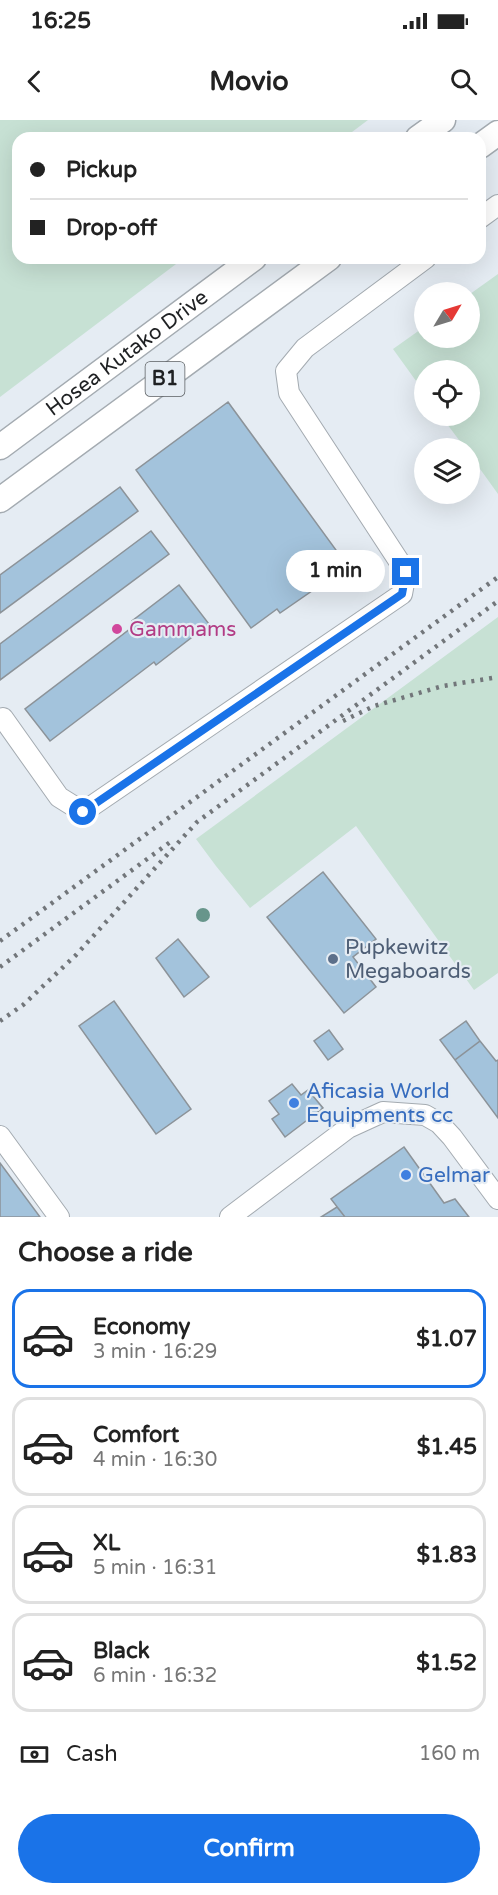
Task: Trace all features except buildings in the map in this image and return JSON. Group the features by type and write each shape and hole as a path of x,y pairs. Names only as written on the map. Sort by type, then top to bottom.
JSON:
{"main road":[{"path":"426,132 443,120"},
{"name":"Hosea Kutako Drive","path":"0,447 246,264"},
{"name":"Hosea Kutako Drive","path":"0,500 321,264"}],"street":[{"path":"3,718 59,796 83,812 402,594 406,572 289,393 286,371 305,348 418,264"},
{"path":"230,1217 348,1128 383,1112 425,1115 439,1123 498,1199"},
{"path":"0,1136 59,1217"}],"green space":[{"path":"0,120 368,120 352,132 12,132 12,264 176,264 0,397"},
{"path":"498,274 498,494 480,469 480,438 458,438 448,426 480,426 480,360 414,360 414,378 393,349 414,334 414,348 480,348 480,287"},
{"path":"498,617 498,973 474,990 356,826 250,908 196,839"}],"railway":[{"path":"0,941 498,577"},
{"path":"0,1021 23,1005 76,955 197,822 498,601"},
{"path":"343,721 374,706 443,686 498,677"},
{"path":"0,967 173,840"}],"place":[{"name":"Gammams","path":"117,629"},
{"name":"Pupkewitz Megaboards","path":"333,959"},
{"name":"Aficasia World Equipments cc","path":"294,1103"},
{"name":"Gelmar","path":"406,1175"}],"route":[{"path":"83,812 402,594 406,572"}]}
